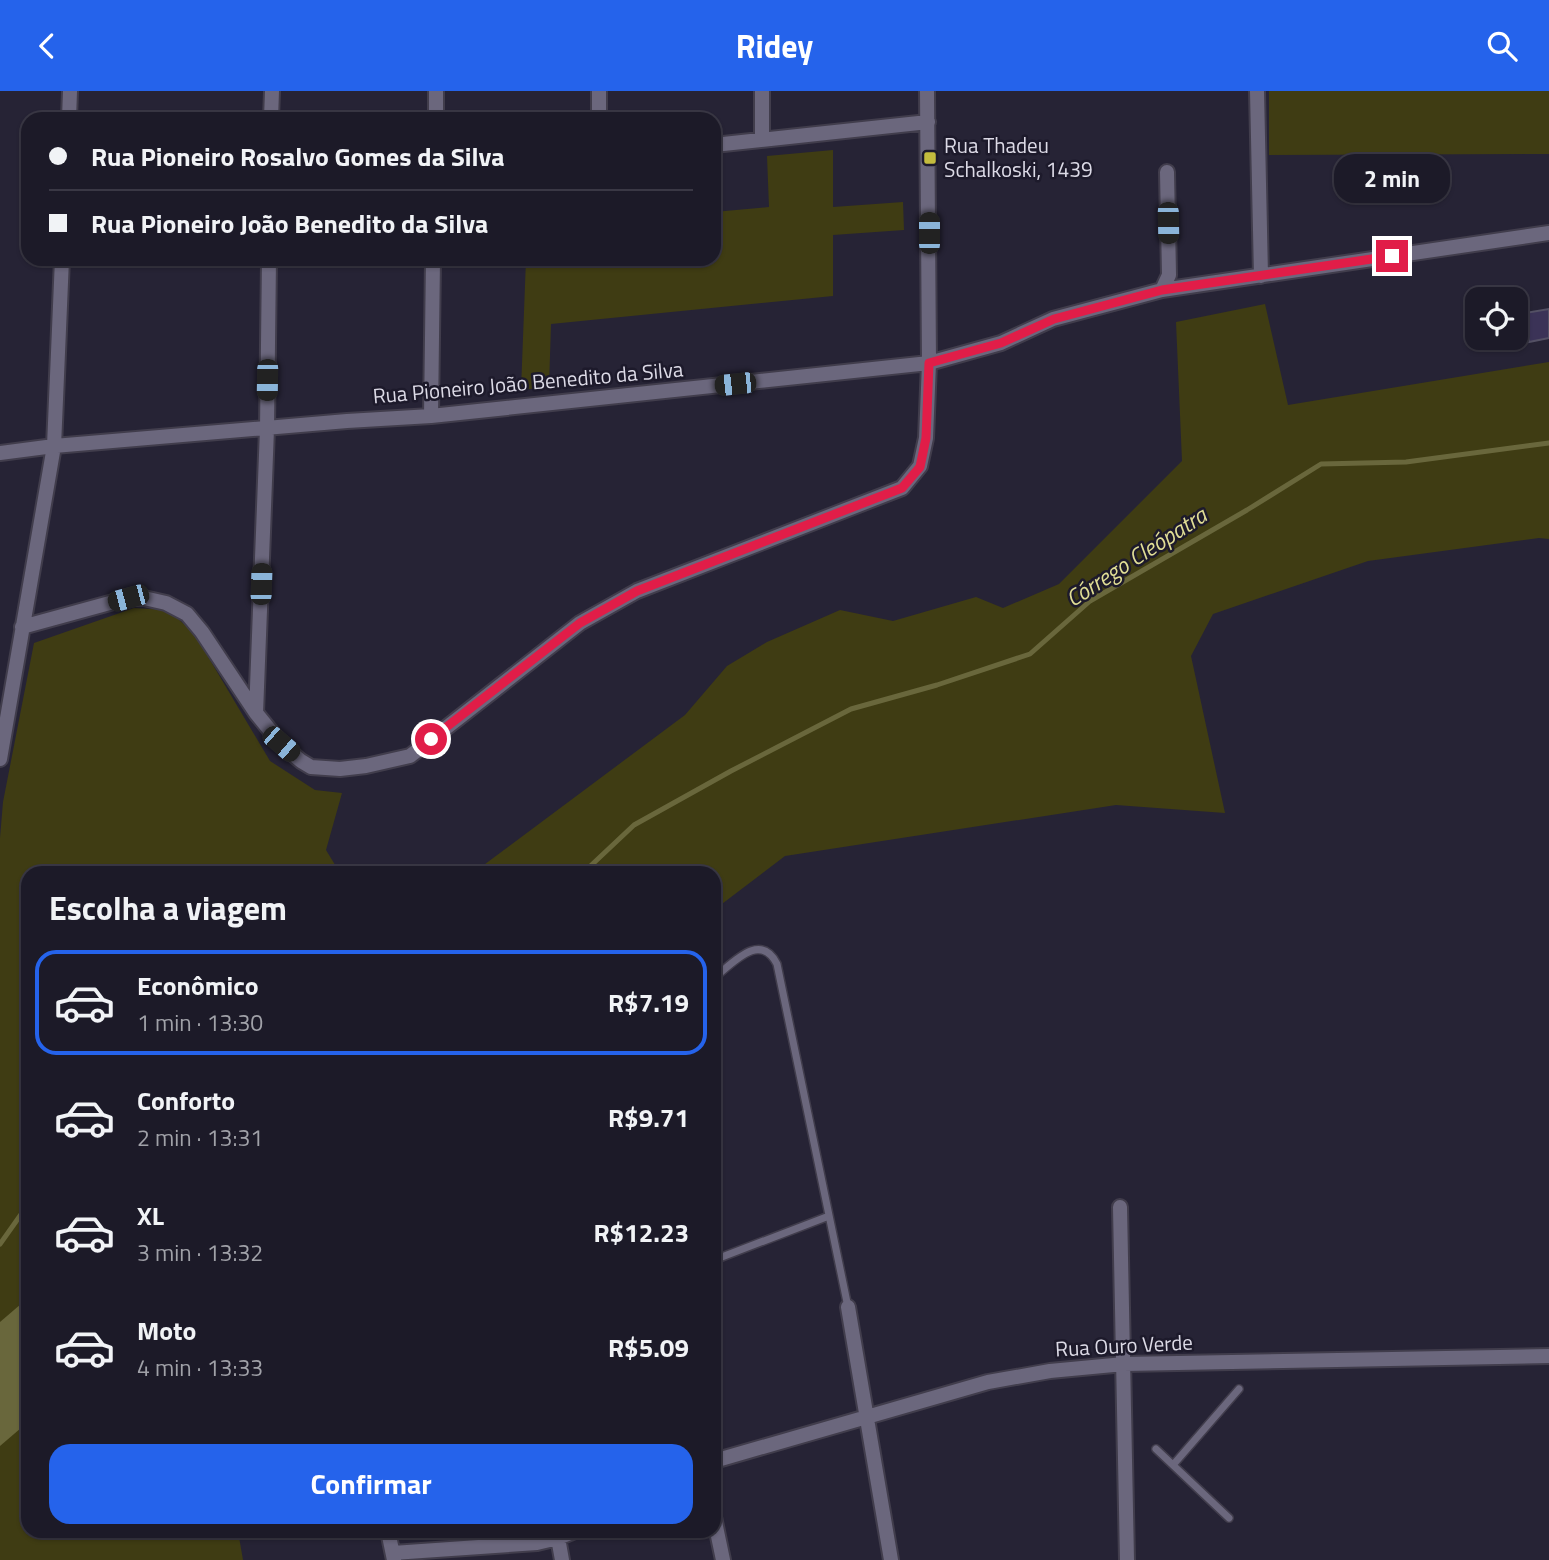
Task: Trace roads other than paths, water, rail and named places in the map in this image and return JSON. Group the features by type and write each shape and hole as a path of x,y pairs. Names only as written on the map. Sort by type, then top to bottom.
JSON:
{"street":[{"path":"69,112 70,91"},
{"path":"271,112 272,91"},
{"path":"436,91 436,112"},
{"path":"599,91 599,112"},
{"path":"762,91 762,139"},
{"path":"22,627 128,598 166,603 187,614 256,713 281,744 311,768 340,769 385,762 410,756 580,623 637,591 902,488 920,467 926,438 929,363 927,91"},
{"path":"1256,91 1261,276"},
{"path":"721,144 928,122"},
{"path":"1162,290 1168,275 1167,171"},
{"name":"Rua Pioneiro João Benedito da Silva","path":"0,453 54,446 430,416 929,363 1001,343 1054,319 1162,290 1549,233"},
{"path":"0,759 54,446 62,266"},
{"path":"256,713 267,429 269,266"},
{"path":"430,416 433,266"},
{"path":"1120,1207 1127,1560"},
{"path":"848,1307 891,1560"},
{"name":"Rua Ouro Verde","path":"721,1459 989,1382 1050,1371 1124,1364 1549,1356"},
{"path":"389,1538 393,1556 558,1538 562,1560"},
{"path":"718,1538 723,1560"}],"lane":[{"path":"721,972 748,951 755,949 763,949 772,955 777,964 848,1307"},
{"path":"721,1257 829,1216"},
{"path":"1173,1465 1239,1389"},
{"path":"1156,1449 1229,1518"}],"waterway":[{"name":"Córrego Cleópatra","path":"590,866 634,825 851,709 937,685 1030,654 1090,601 1321,464 1406,462 1549,443"},
{"name":"Córrego Cleópatra","path":"0,1244 21,1214"}],"place":[{"name":"Rua Thadeu Schalkoski, 1439","path":"930,158"}]}
